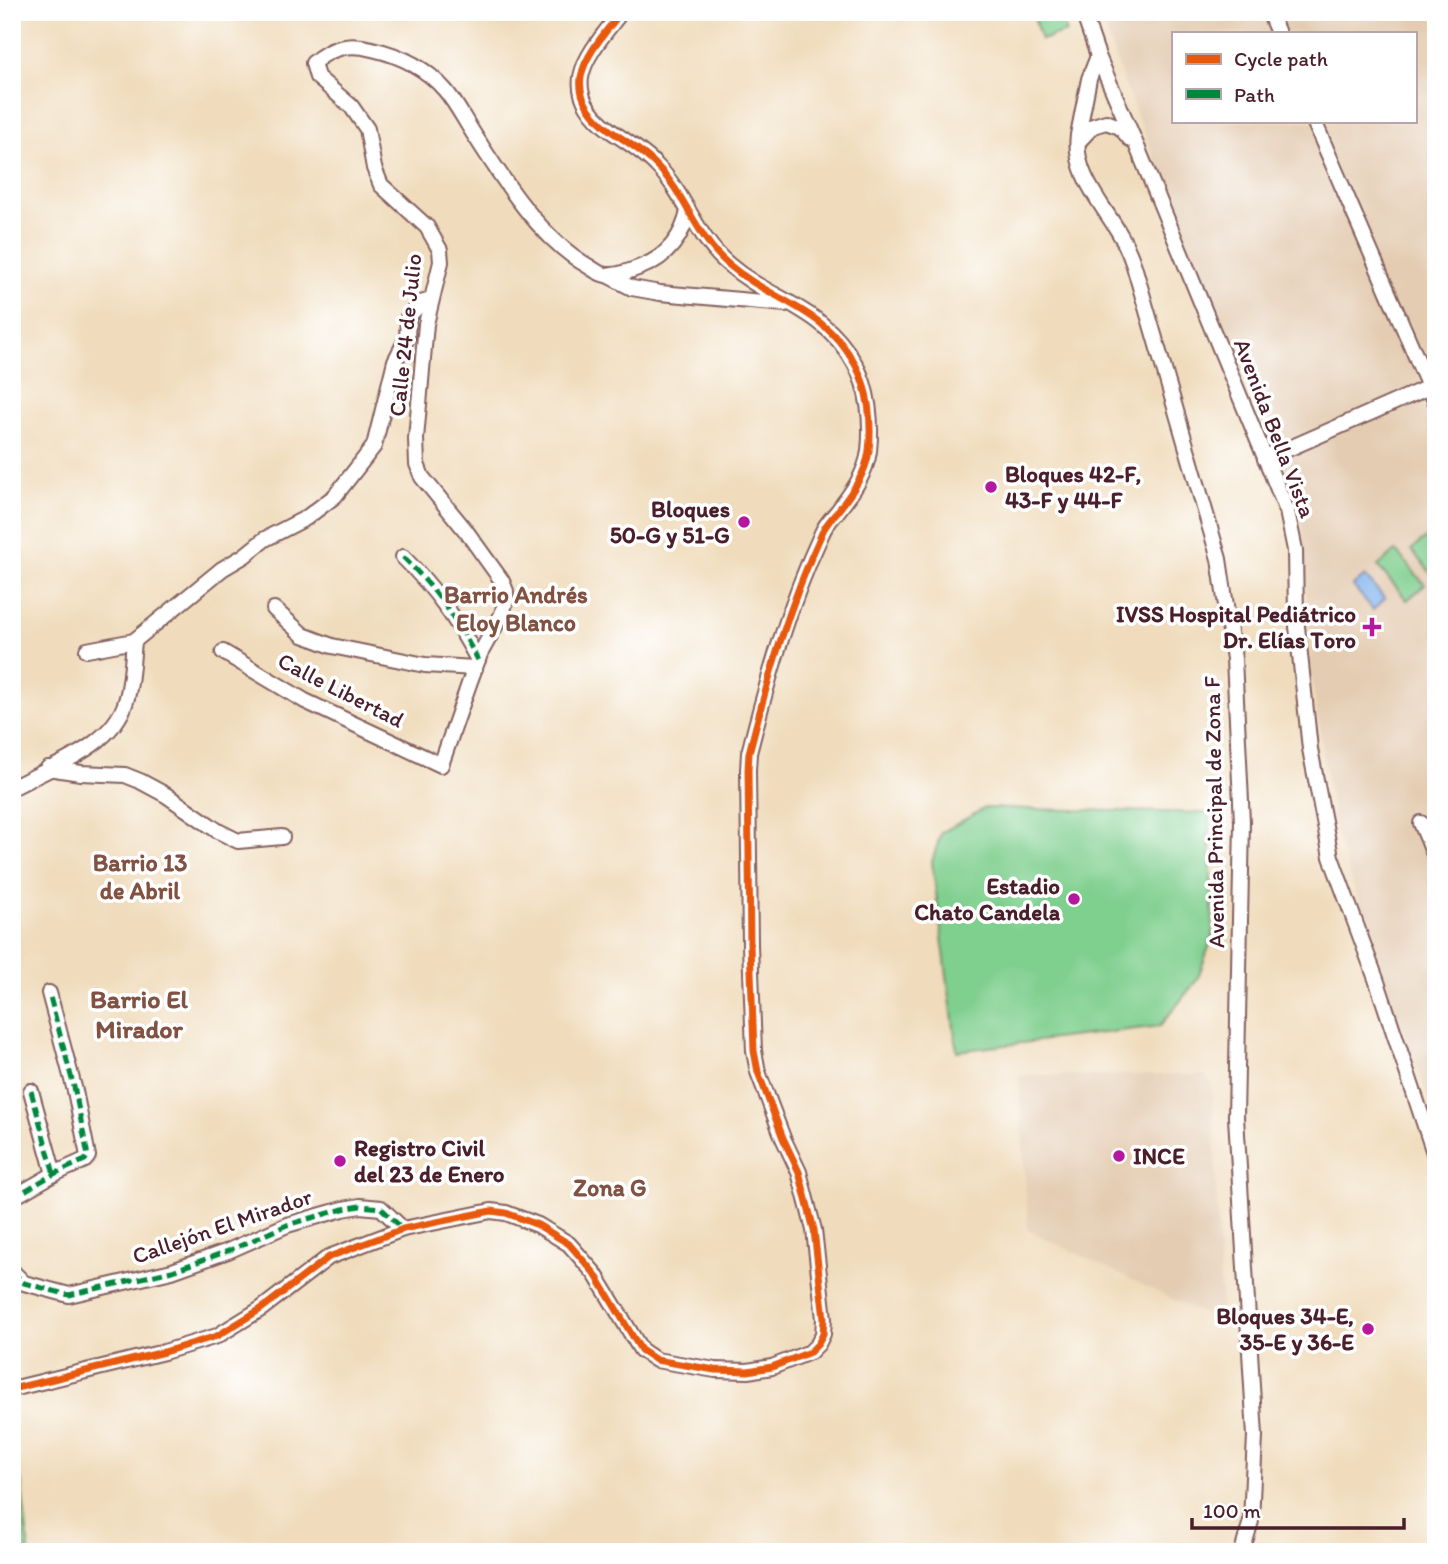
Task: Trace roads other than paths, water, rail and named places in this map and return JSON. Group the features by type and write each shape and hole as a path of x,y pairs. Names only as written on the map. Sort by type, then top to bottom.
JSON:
{"street":[{"path":"12,1389 164,1352 216,1336 261,1308 329,1257 402,1229 491,1211 506,1213 538,1225 569,1244 606,1290 641,1350 648,1356 669,1364 734,1371 772,1367 810,1352 823,1334 819,1261 806,1196 799,1172 758,1072 754,1051 748,770 751,747 781,636 823,530 845,502 864,470 869,452 869,416 862,379 845,348 809,313 728,264 706,240 664,173 596,119 582,98 580,76 585,61 621,12"},
{"name":"Avenida Bella Vista","path":"1083,12 1098,56 1287,511 1294,542 1296,617 1310,749 1331,857 1430,1123 1436,1160"},
{"path":"1269,12 1278,32"},
{"name":"Calle 24 de Julio","path":"441,765 476,664 502,614 506,591 467,531 422,477 417,464 416,439 426,324 441,262 440,250 435,238 416,215 381,185 374,168 367,129 360,117 317,76 313,63 339,47 350,45 400,57 426,72 445,89 510,187 551,238 580,261 632,288 778,302 797,307"},
{"name":"Avenida Principal de Zona F","path":"1098,56 1090,79 1077,143 1080,165 1135,266 1219,559 1234,659 1242,822 1236,1117 1255,1436 1251,1521 1242,1552"},
{"path":"1077,143 1093,126 1106,121 1120,127 1138,149"},
{"path":"1314,122 1432,386 1436,403"},
{"path":"607,275 641,267 666,252 681,232 688,211"},
{"path":"87,650 134,641 222,569 265,539 320,508 347,483 374,446 395,361 407,338 408,317 421,303 431,300"},
{"path":"1265,459 1432,386"},
{"path":"274,610 303,635 332,646 425,665 476,664 459,625 438,593 403,557"},
{"path":"12,788 83,752 119,719 129,690 134,641"},
{"name":"Calle Libertad","path":"223,652 305,701 441,765"},
{"path":"48,768 80,774 125,775 166,795 218,831 238,841 282,837"},
{"path":"1421,823 1436,859"},
{"path":"12,1198 85,1160 88,1150 49,993"},
{"path":"31,1091 54,1174"},
{"name":"Callejón El Mirador","path":"12,1271 24,1283 69,1295 172,1271 228,1251 287,1225 343,1209 360,1206 381,1208 402,1229"}],"water":[{"path":"1365,576 1385,599 1373,610 1353,586"}],"place":[{"name":"Bloques 42-F, 43-F y 44-F","path":"991,487"},
{"name":"Bloques 50-G y 51-G","path":"744,522"},
{"name":"IVSS Hospital Pediátrico Dr. Elías Toro","path":"1372,627"},
{"name":"Estadio Chato Candela","path":"1074,899"},
{"name":"INCE","path":"1119,1156"},
{"name":"Registro Civil del 23 de Enero","path":"340,1161"},
{"name":"Bloques 34-E, 35-E y 36-E","path":"1368,1329"}],"district":[{"name":"Barrio Andrés Eloy Blanco","path":"516,608"},
{"name":"Barrio 13 de Abril","path":"140,876"},
{"name":"Barrio El Mirador","path":"139,1014"},
{"name":"Zona G","path":"610,1187"}]}
